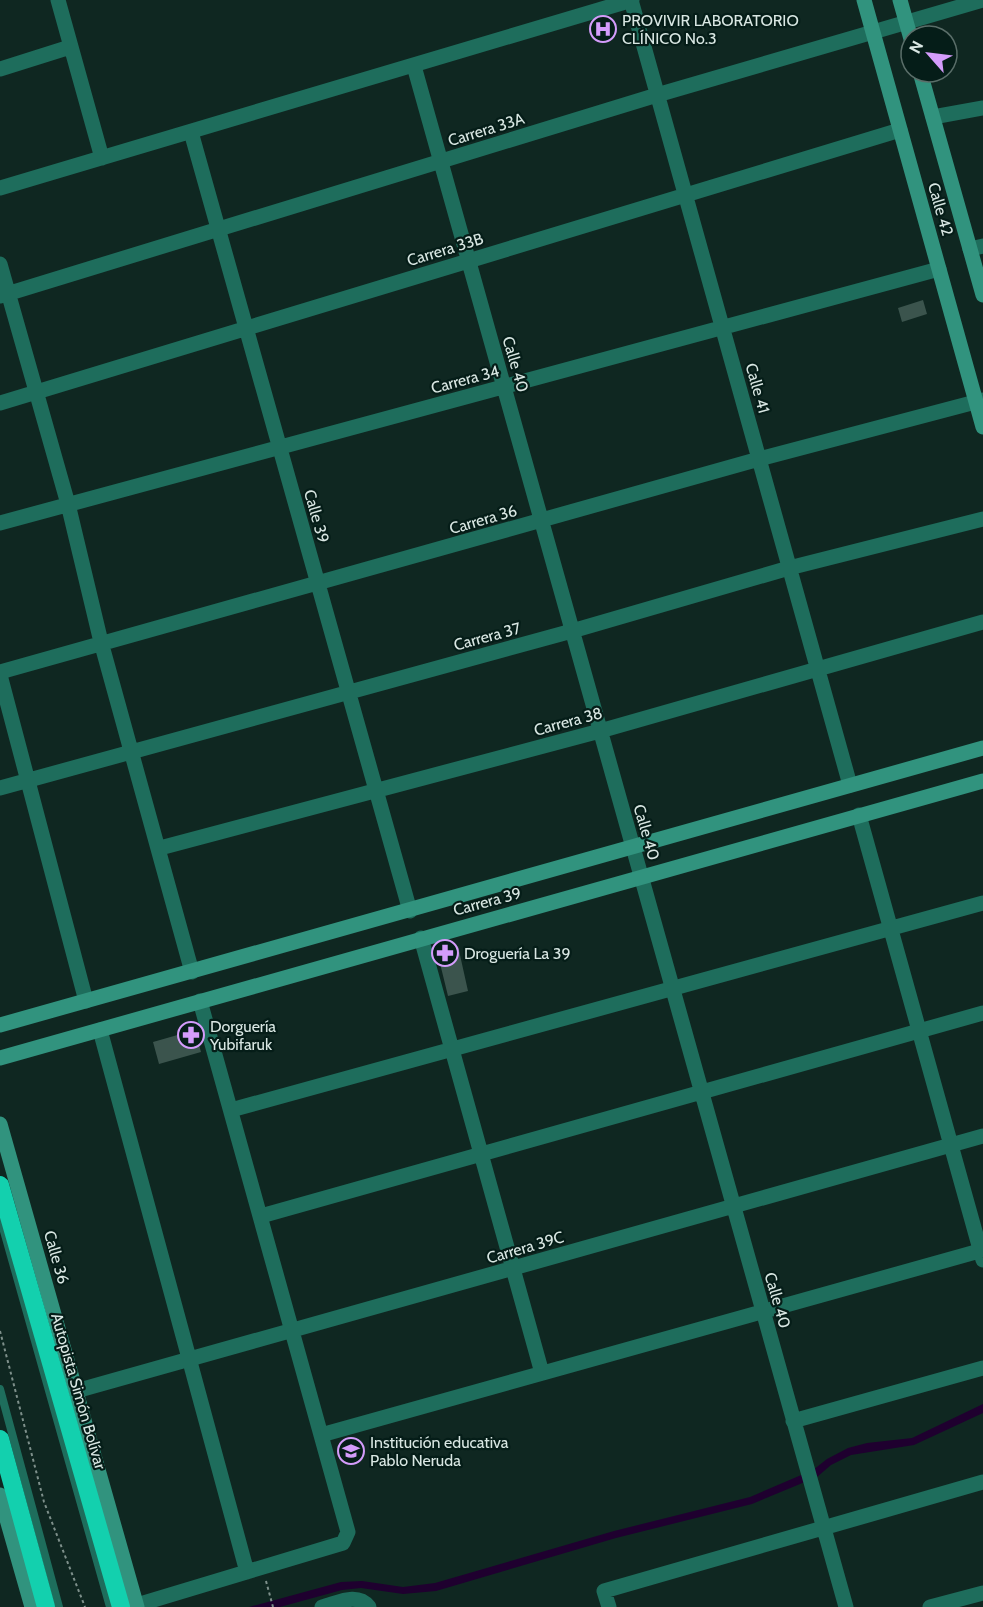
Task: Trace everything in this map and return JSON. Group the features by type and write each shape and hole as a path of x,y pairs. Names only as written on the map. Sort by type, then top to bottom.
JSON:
{"highway":[{"name":"Autopista Simón Bolívar","path":"0,1185 131,1606"},
{"path":"0,1439 19,1535 46,1607"}],"main road":[{"name":"Calle 42","path":"864,0 939,269 979,400 983,427"},
{"path":"900,0 907,24"},
{"name":"Calle 42","path":"923,84 976,247 983,295"},
{"name":"Carrera 39","path":"0,1025 983,748"},
{"name":"Carrera 39","path":"0,1058 983,781"},
{"name":"Calle 36","path":"0,1124 7,1173 76,1391 131,1606"},
{"path":"0,1495 19,1535 32,1607"}],"street":[{"path":"58,0 102,158"},
{"path":"0,188 631,0"},
{"name":"Calle 41","path":"631,0 850,785"},
{"name":"Carrera 33A","path":"907,24 983,0"},
{"name":"Carrera 33A","path":"4,295 657,95 899,26"},
{"path":"0,69 70,47"},
{"name":"Calle 40","path":"414,66 846,1607"},
{"path":"933,117 983,108"},
{"name":"Carrera 33B","path":"0,403 900,130"},
{"name":"Calle 39","path":"190,132 410,911"},
{"path":"0,264 4,295 68,504 101,642 160,848 192,972"},
{"name":"Carrera 34","path":"0,523 939,269"},
{"name":"Carrera 36","path":"0,673 101,642 979,400"},
{"name":"Carrera 37","path":"0,788 572,631 789,568 983,519"},
{"name":"Carrera 38","path":"160,848 600,731 983,622"},
{"path":"0,673 86,1001"},
{"path":"321,1435 762,1312 982,1254 859,815"},
{"path":"231,1110 983,903"},
{"path":"421,938 542,1373"},
{"path":"131,1606 344,1543 348,1532 200,1001"},
{"path":"261,1216 983,1013"},
{"path":"100,1030 247,1572"},
{"name":"Carrera 39C","path":"76,1391 983,1136"},
{"path":"793,1421 983,1368"},
{"path":"609,1607 604,1590 983,1482"},
{"path":"930,1607 983,1593"},
{"path":"322,1607 363,1603"}],"lane":[{"path":"0,1218 110,1607"},
{"path":"0,1389 60,1607"}],"path":[{"path":"0,1331 44,1502 85,1607"},
{"path":"266,1580 273,1607"}],"shaded area":[{"path":"983,1404 983,1413 914,1445 851,1455 831,1465 817,1477 752,1504 616,1538 436,1591 403,1594 361,1588 342,1590 280,1607 249,1607 341,1582 362,1581 403,1587 435,1583 614,1531 750,1497 813,1470 827,1459 848,1448 867,1443 912,1438"}],"building":[{"path":"923,300 927,314 902,322 898,308"},
{"path":"458,946 468,991 448,996 437,951"},
{"path":"195,1030 201,1052 159,1064 153,1042"}],"place":[{"name":"PROVIVIR LABORATORIO CLÍNICO No.3","path":"603,29"},
{"name":"Droguería La 39","path":"445,953"},
{"name":"Dorguería Yubifaruk","path":"191,1035"},
{"name":"Institución educativa Pablo Neruda","path":"351,1451"}]}
